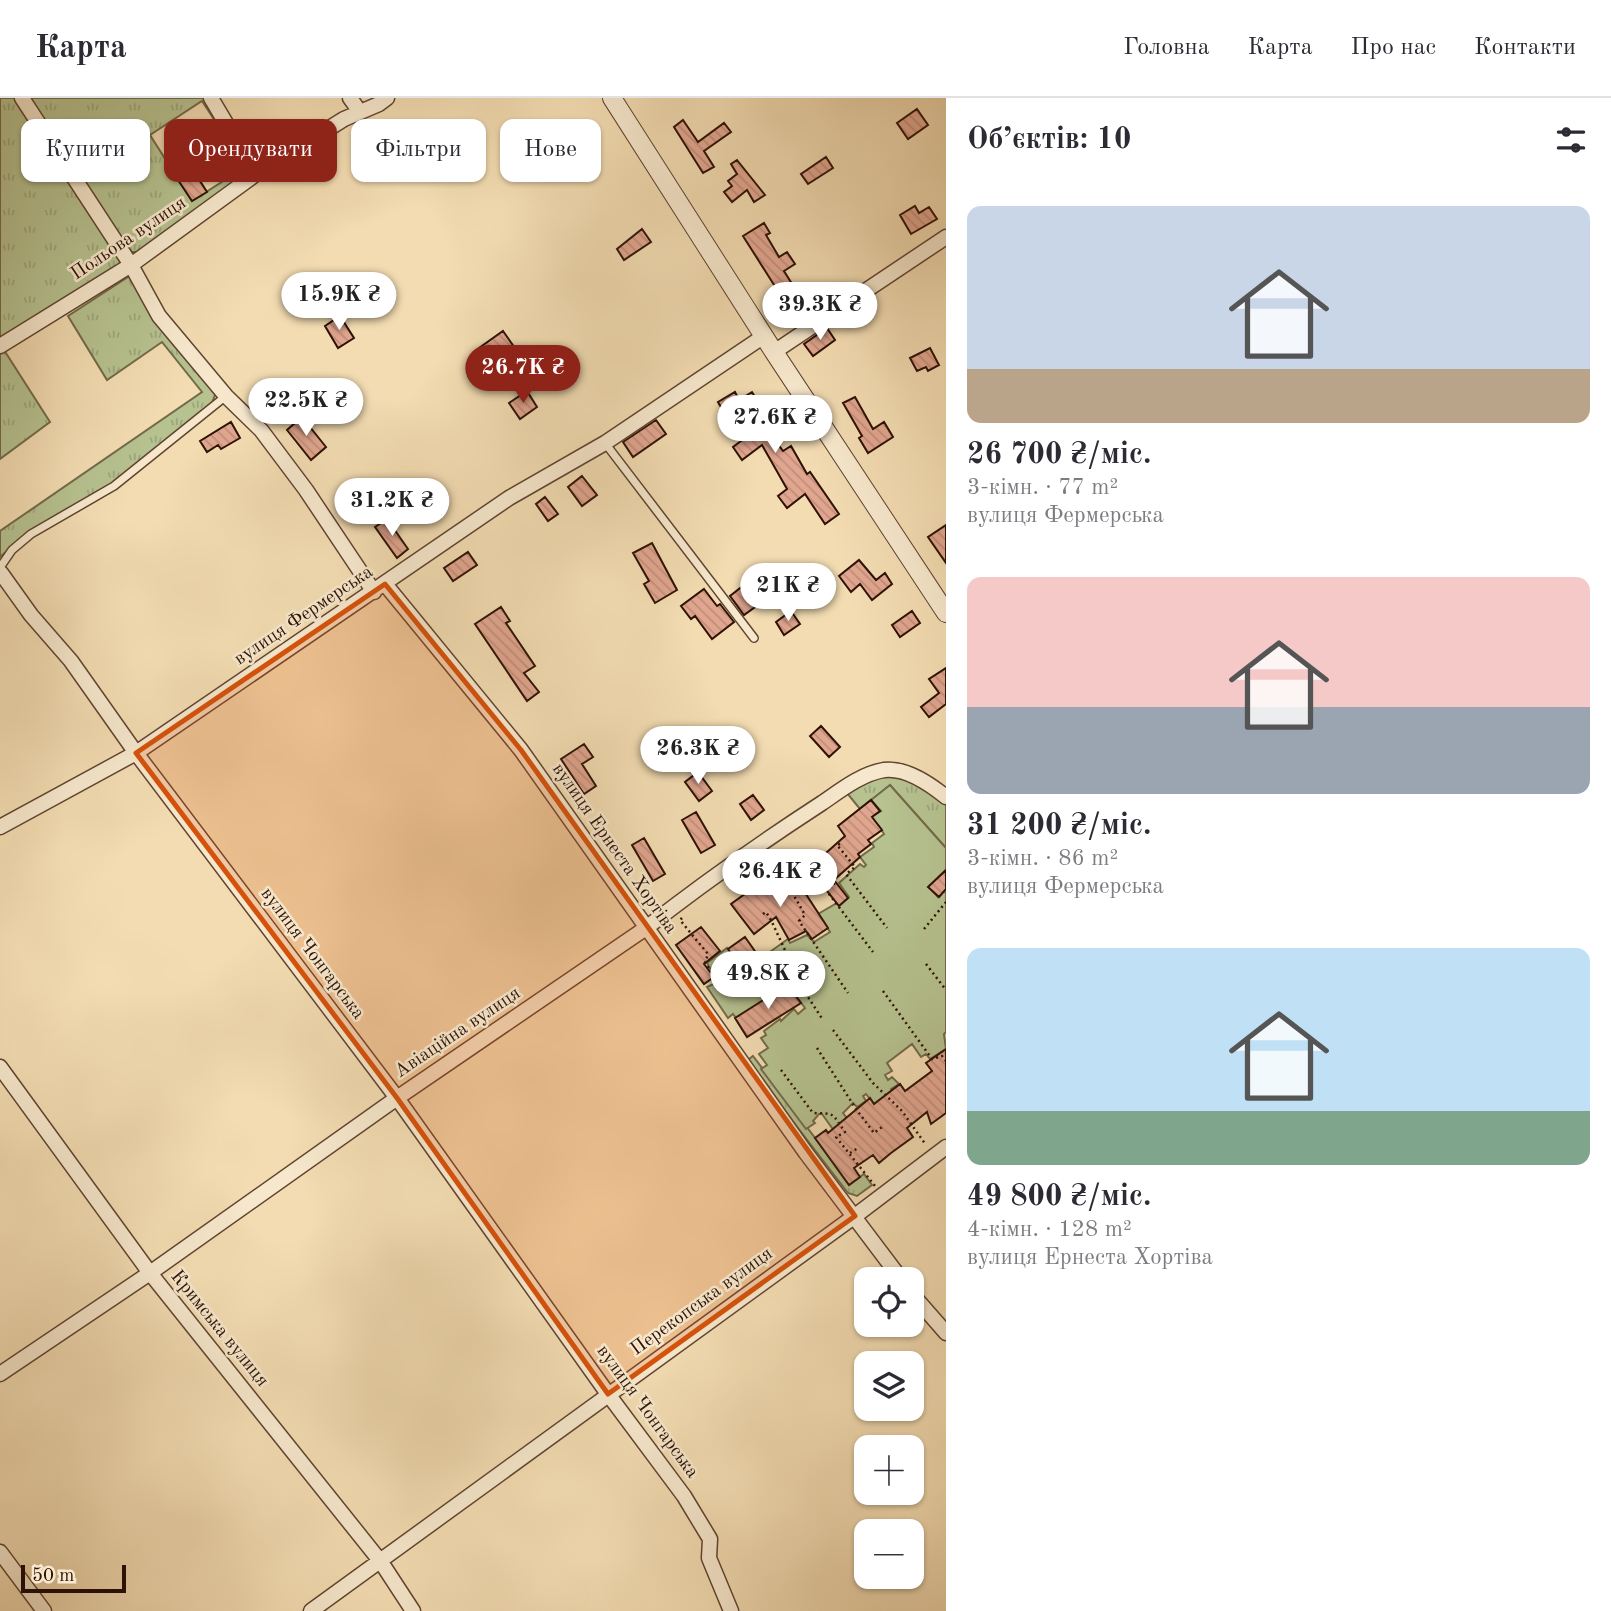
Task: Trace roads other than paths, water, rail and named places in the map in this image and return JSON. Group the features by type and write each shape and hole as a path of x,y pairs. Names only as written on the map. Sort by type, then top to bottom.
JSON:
{"street":[{"name":"вулиця Ернеста Хортіва","path":"22,98 131,265 159,316 226,396 261,430 379,588 521,750 799,1144 892,1267"},
{"path":"211,98 223,119"},
{"path":"350,98 360,112"},
{"name":"Польова вулиця","path":"337,123 387,98"},
{"path":"612,98 769,344 946,613"},
{"name":"Польова вулиця","path":"0,346 131,265 245,182"},
{"name":"вулиця Фермерська","path":"0,827 136,753 509,498 946,237"},
{"name":"вулиця Чонгарська","path":"1,573 31,615 72,661 136,753 397,1098 684,1496 710,1539 709,1558 731,1611"},
{"name":"Авіаційна вулиця","path":"0,1374 150,1273 397,1098 865,775 886,770 904,771 946,797"},
{"name":"Кримська вулиця","path":"0,1067 150,1273 381,1562 413,1611"},
{"name":"Перекопська вулиця","path":"311,1611 946,1147"},
{"path":"924,1308 946,1333"},
{"path":"0,1552 44,1611"}],"lane":[{"name":"вулиця Чонгарська","path":"1,573 1,566 12,550 31,534 114,486 226,396"},
{"path":"605,443 754,638"}]}
